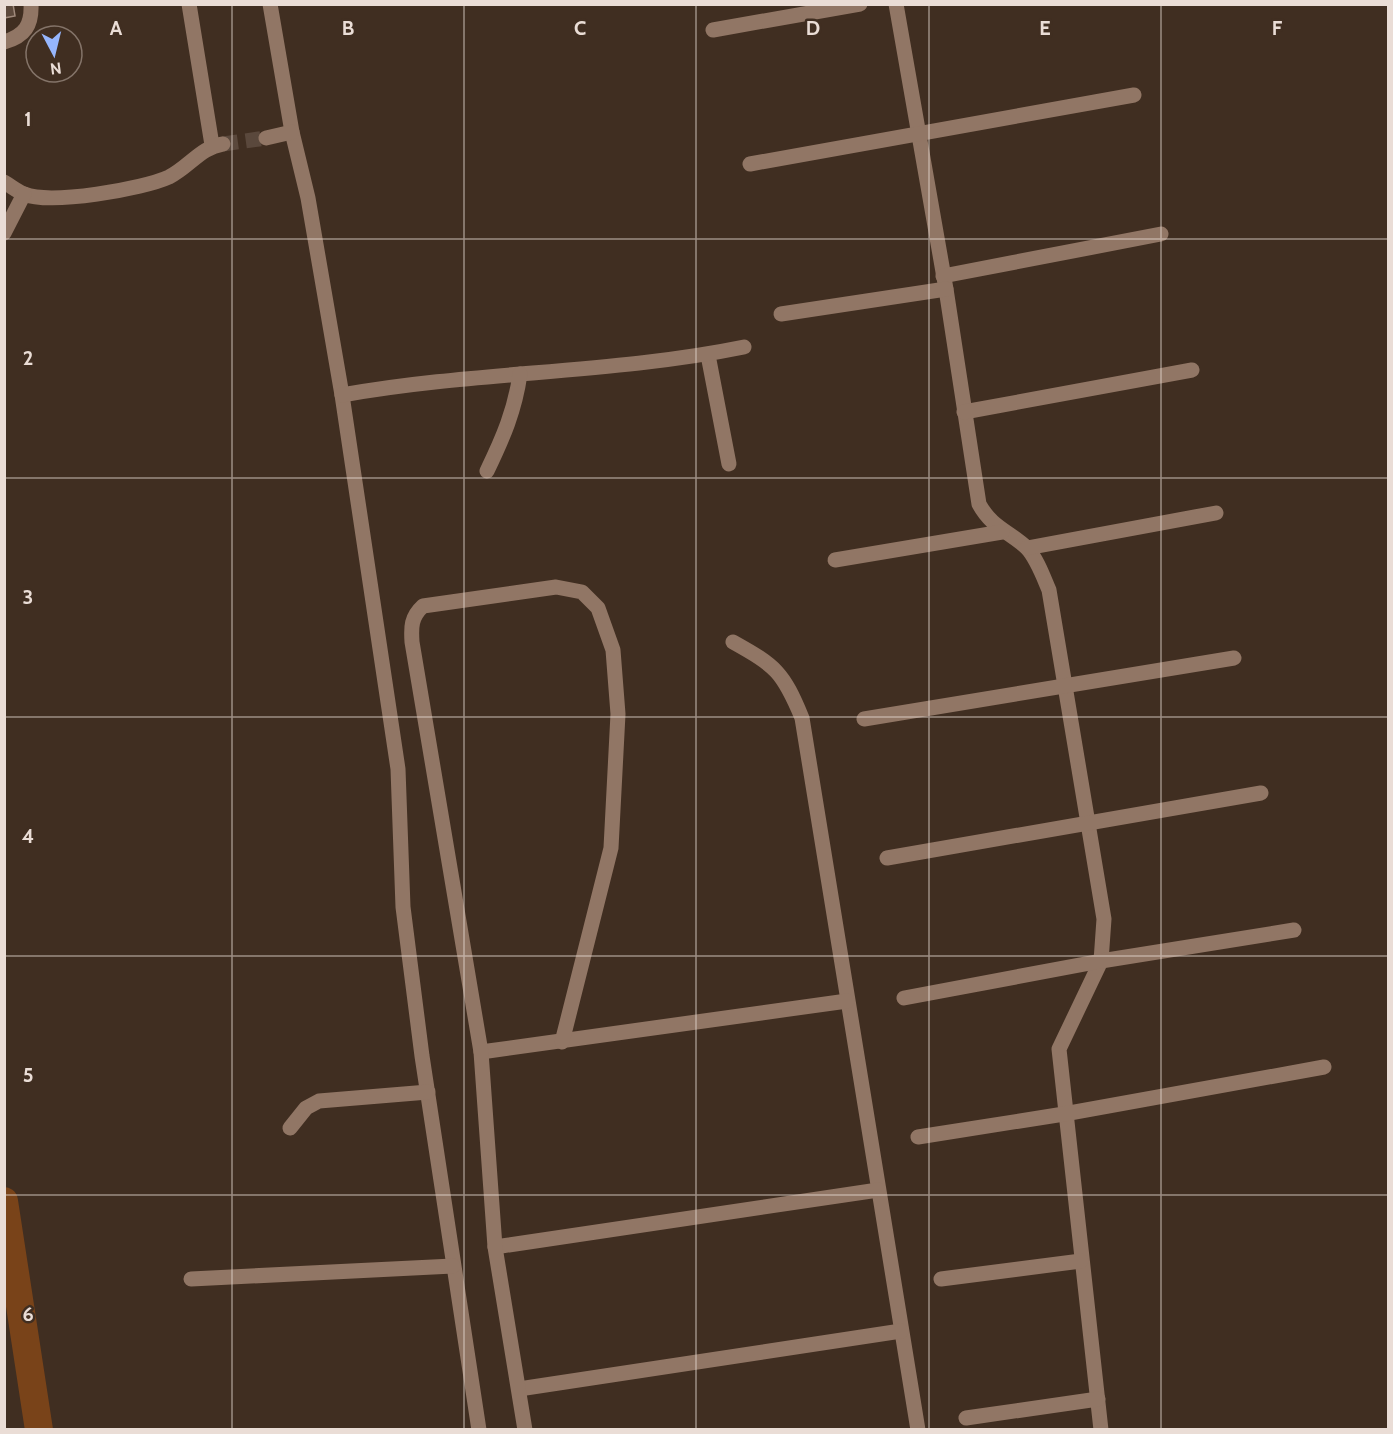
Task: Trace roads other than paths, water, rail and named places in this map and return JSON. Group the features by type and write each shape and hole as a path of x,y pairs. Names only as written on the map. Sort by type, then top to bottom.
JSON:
{"street":[{"path":"4,42 15,39 27,30 32,20 31,4"},
{"path":"4,182 24,194 55,199 110,192 169,177 218,145 189,4"},
{"path":"270,4 292,132 308,198 342,395 398,768 403,907 453,1266 479,1430"},
{"path":"713,30 860,4"},
{"path":"896,4 945,283 980,504 986,516 1002,532 1027,548 1049,590 1104,919 1101,961 1059,1048 1064,1114 1101,1430"},
{"path":"750,164 1134,95"},
{"path":"266,138 292,132"},
{"path":"4,233 24,194"},
{"path":"781,314 945,283 1161,234"},
{"path":"342,395 398,385 708,354 744,347"},
{"path":"708,354 729,464"},
{"path":"964,412 1192,370"},
{"path":"487,471 510,423 516,404 520,374"},
{"path":"1027,548 1216,513"},
{"path":"836,560 1002,532"},
{"path":"525,1430 495,1247 481,1052 412,642 411,624 416,613 423,606 556,587 582,592 598,608 613,650 618,714 611,848 562,1042"},
{"path":"733,642 770,663 789,688 802,718 918,1430"},
{"path":"864,719 1234,658"},
{"path":"887,858 1089,821 1261,794"},
{"path":"904,998 1101,961 1294,930"},
{"path":"481,1052 847,1000"},
{"path":"918,1137 1064,1114 1324,1067"},
{"path":"290,1128 306,1108 319,1101 428,1092"},
{"path":"495,1247 878,1190"},
{"path":"941,1279 1081,1261"},
{"path":"191,1279 453,1266"},
{"path":"519,1389 901,1331"},
{"path":"966,1418 1098,1399"}],"waterway":[{"path":"4,1201 39,1430"}],"tunnel":[{"path":"223,144 266,138"}]}
